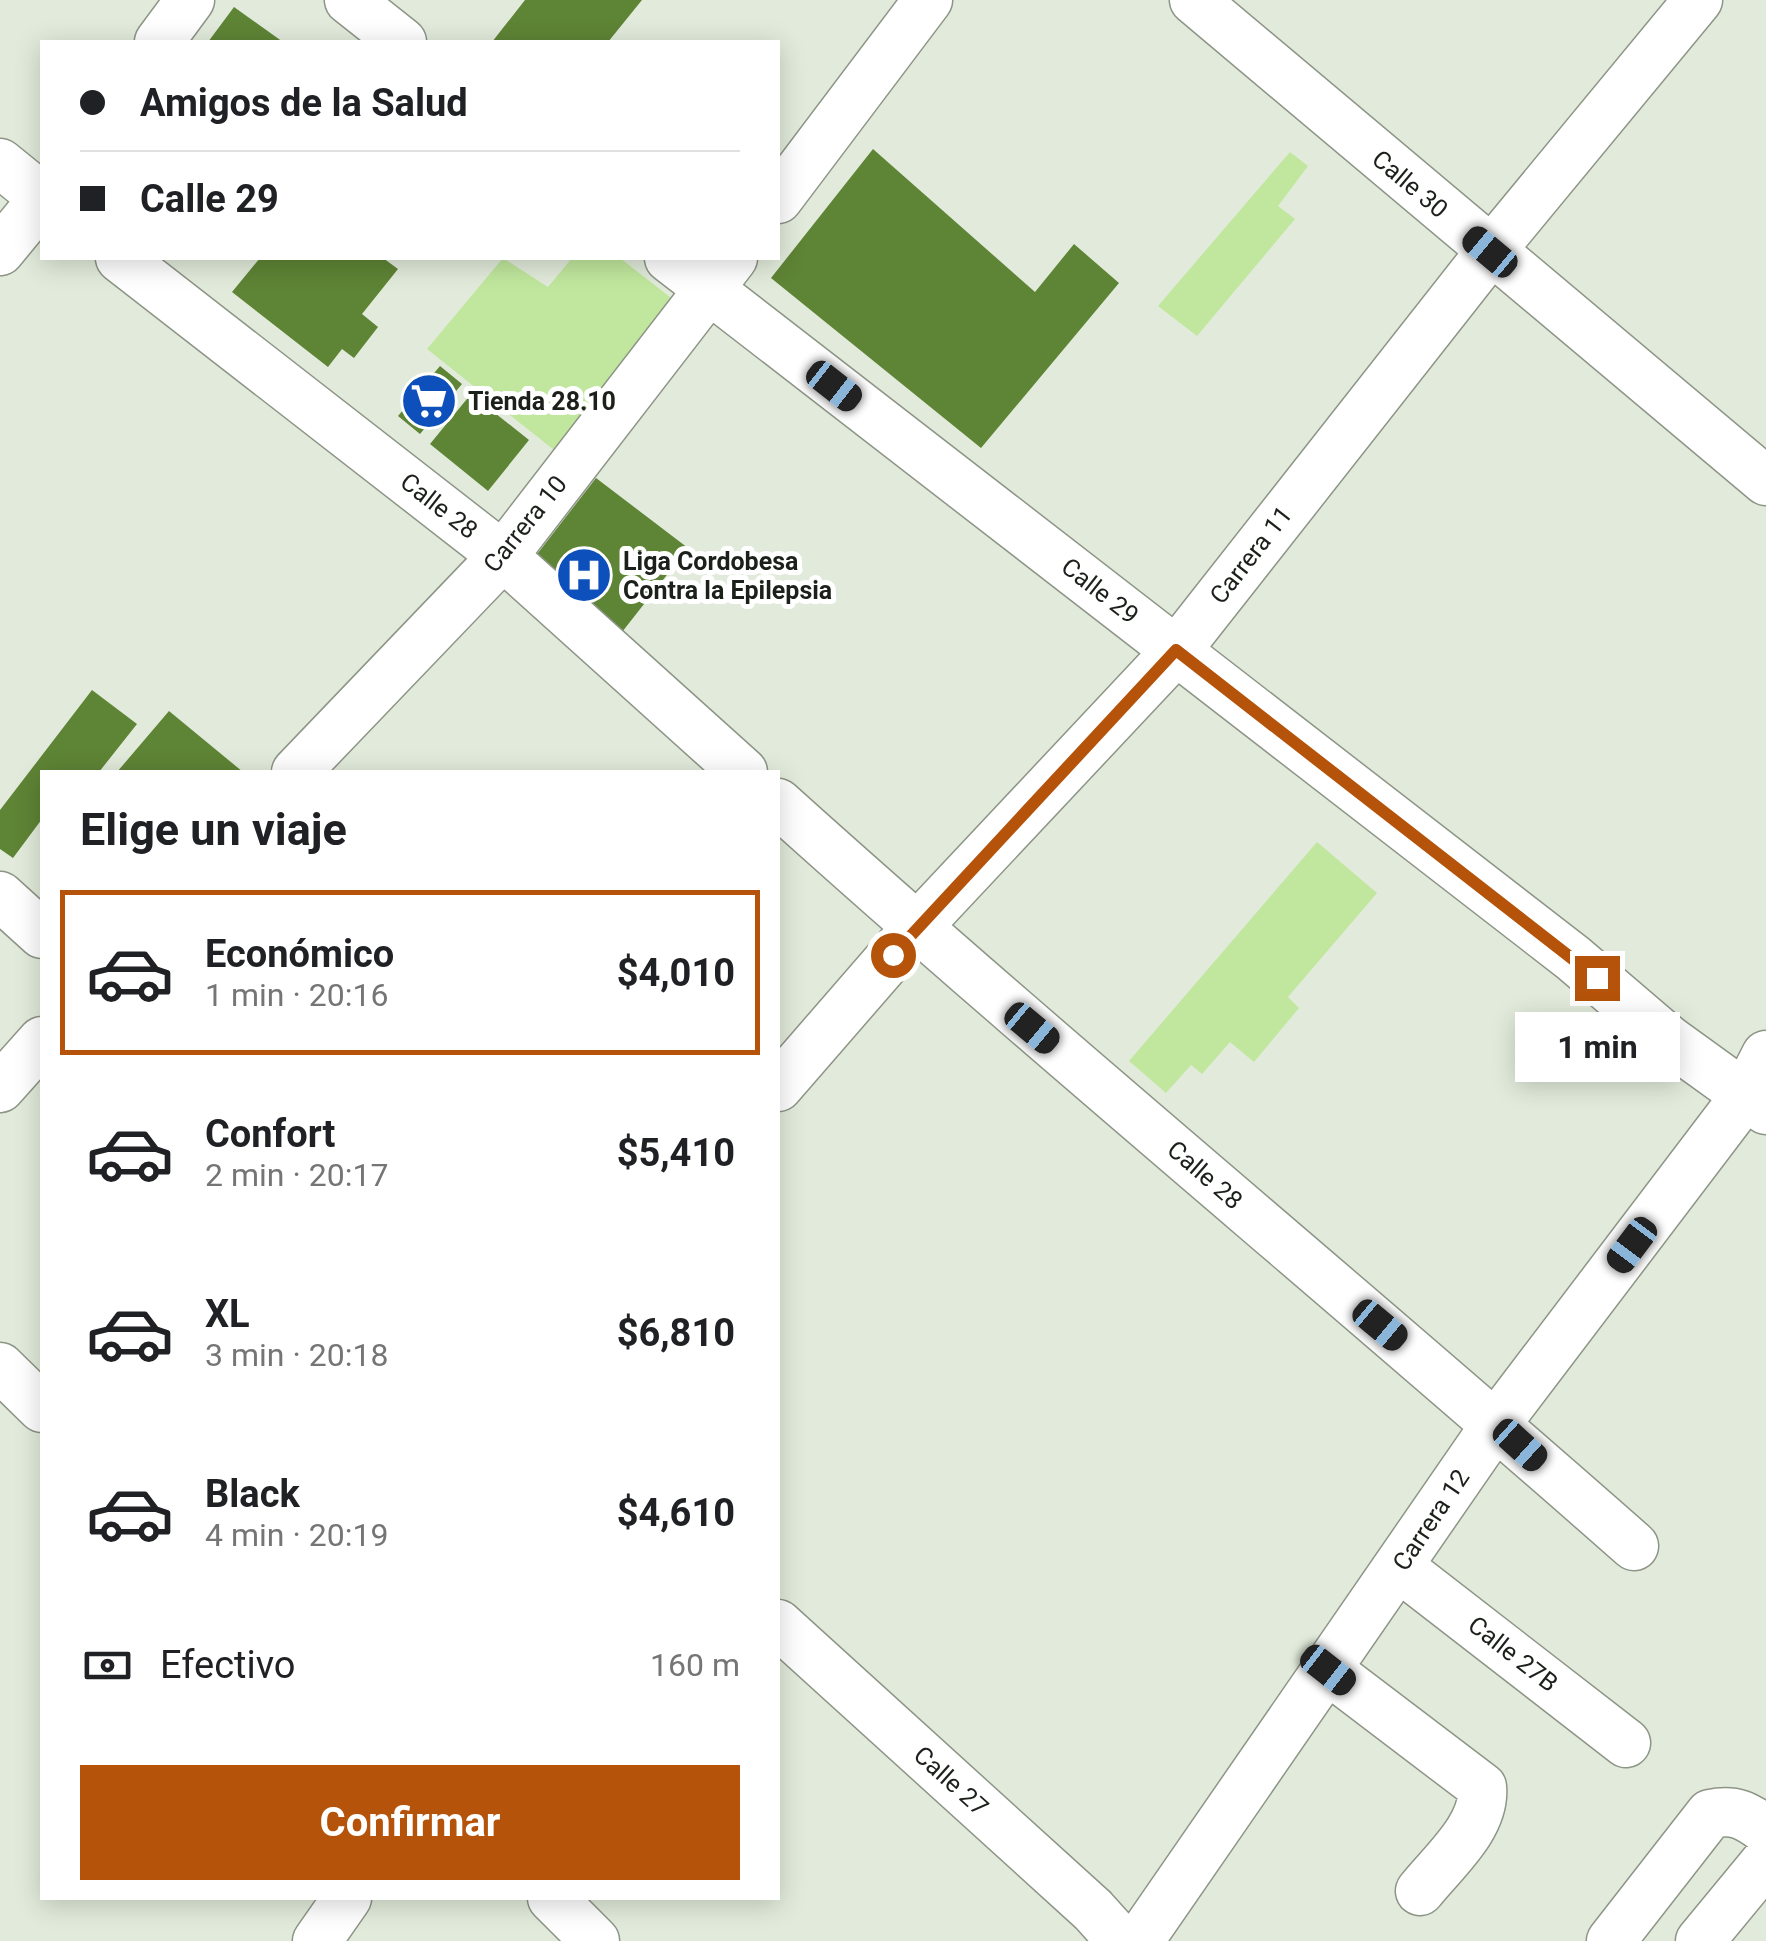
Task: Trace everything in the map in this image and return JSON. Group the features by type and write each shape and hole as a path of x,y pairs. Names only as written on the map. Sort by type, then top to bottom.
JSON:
{"street":[{"path":"160,40 190,0"},
{"path":"348,0 399,40"},
{"path":"780,196 928,0"},
{"name":"Calle 30","path":"1194,0 1766,481"},
{"name":"Carrera 11","path":"780,1085 916,928 1176,650 1490,252 1698,0"},
{"path":"0,164 40,196"},
{"path":"0,251 40,201"},
{"name":"Calle 28","path":"123,260 503,556 741,770"},
{"name":"Calle 29","path":"676,260 721,274 1176,650 1572,958 1670,1040 1759,1087"},
{"name":"Carrera 10","path":"298,770 503,556 721,274"},
{"name":"Calle 28","path":"780,806 916,928 1634,1546"},
{"path":"0,896 40,932"},
{"path":"0,1088 40,1043"},
{"name":"Carrera 12","path":"1139,1941 1496,1424 1759,1087"},
{"name":"Calle 27B","path":"1399,1567 1626,1743"},
{"name":"Calle 27","path":"780,1626 1096,1931"},
{"path":"1328,1670 1482,1787 1484,1803 1478,1818 1420,1891"},
{"path":"1611,1941 1710,1814 1730,1810 1744,1814 1766,1830"},
{"path":"1700,1941 1766,1861"},
{"path":"317,1941 346,1900"},
{"path":"554,1900 595,1941"}],"green space":[{"path":"1290,152 1308,166 1278,206 1295,219 1197,336 1158,306"},
{"path":"501,260 548,287 570,260 623,260 675,301 554,450 427,349"},
{"path":"1317,842 1377,893 1288,997 1299,1008 1254,1062 1230,1042 1202,1074 1191,1065 1166,1093 1129,1061"}],"building":[{"path":"525,0 642,0 610,40 494,40"},
{"path":"234,7 280,40 209,40"},
{"path":"873,149 1035,292 1074,244 1119,283 981,448 771,278"},
{"path":"258,260 386,260 398,269 362,314 378,327 354,358 342,349 328,367 232,292"},
{"path":"440,366 462,384 420,434 398,416"},
{"path":"471,394 529,440 488,491 430,444"},
{"path":"596,478 688,548 615,641 524,571"},
{"path":"92,690 137,724 101,770 40,770 40,822 13,858 0,849 0,810"},
{"path":"169,711 241,770 119,770"}],"place":[{"name":"Tienda 28.10","path":"429,401"},
{"name":"Liga Cordobesa Contra la Epilepsia","path":"584,575"}],"route":[{"path":"893,955 1176,650 1597,978"}]}
